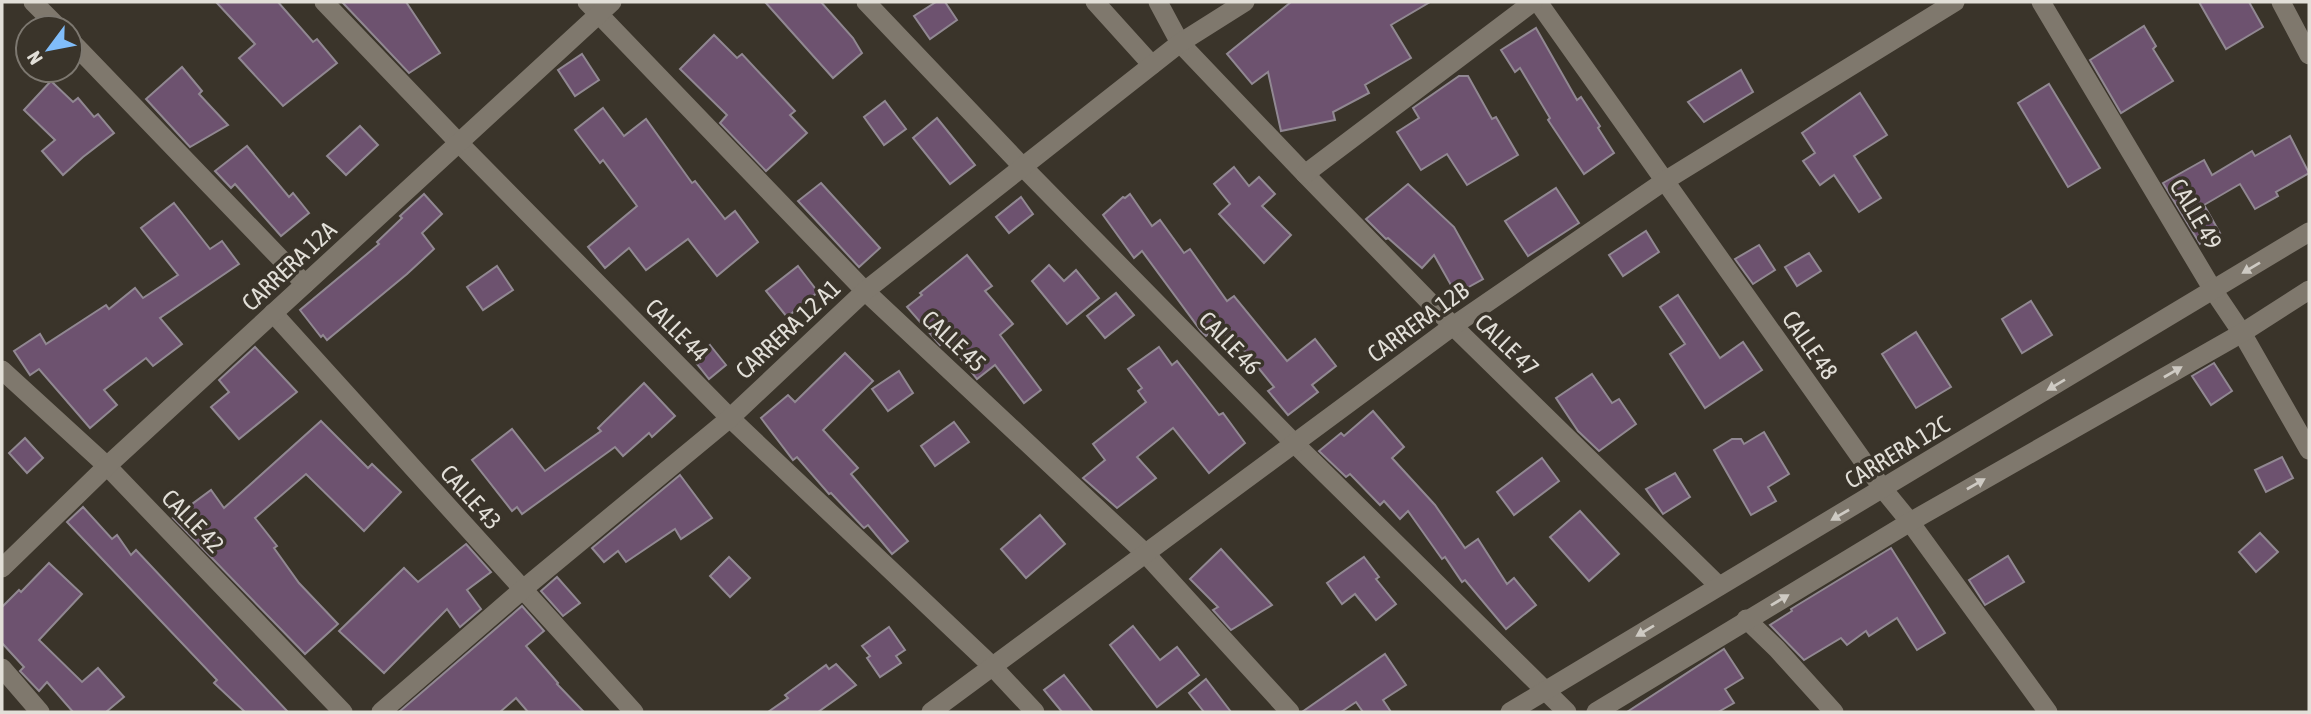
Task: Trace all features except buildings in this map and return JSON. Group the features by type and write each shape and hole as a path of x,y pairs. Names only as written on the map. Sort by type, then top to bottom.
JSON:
{"street":[{"name":"CALLE 44","path":"324,2 730,418 992,666 1035,712"},
{"name":"CALLE 46","path":"866,2 1022,166 1294,443 1567,712"},
{"path":"1095,2 1152,65"},
{"name":"CALLE 47","path":"1158,2 1180,43 1305,174 1453,326 1719,586"},
{"name":"CARRERA 12 A1","path":"381,712 522,590 730,418 865,290 1180,43 1245,2"},
{"path":"1305,174 1535,2"},
{"name":"CALLE 48","path":"1535,2 1883,489 2048,712"},
{"name":"CARRERA 12B","path":"930,712 1453,326 1663,182 1955,2"},
{"name":"CALLE 49","path":"2040,2 2213,290 2242,333 2309,450"},
{"path":"2281,2 2309,55"},
{"name":"CARRERA 12A","path":"2,568 107,466 459,143 600,6"},
{"name":"CALLE 45","path":"600,6 865,290 1145,553 1290,712"},
{"path":"84,54 306,284"},
{"name":"CARRERA 12C","path":"1510,712 2309,232"},
{"path":"1596,712 1746,619 1910,522 2242,333 2309,290"},
{"name":"CALLE 43","path":"273,313 634,712"},
{"name":"CALLE 42","path":"2,370 107,466 343,712"},
{"path":"1746,619 1834,712"},
{"path":"2,668 40,712"}]}
